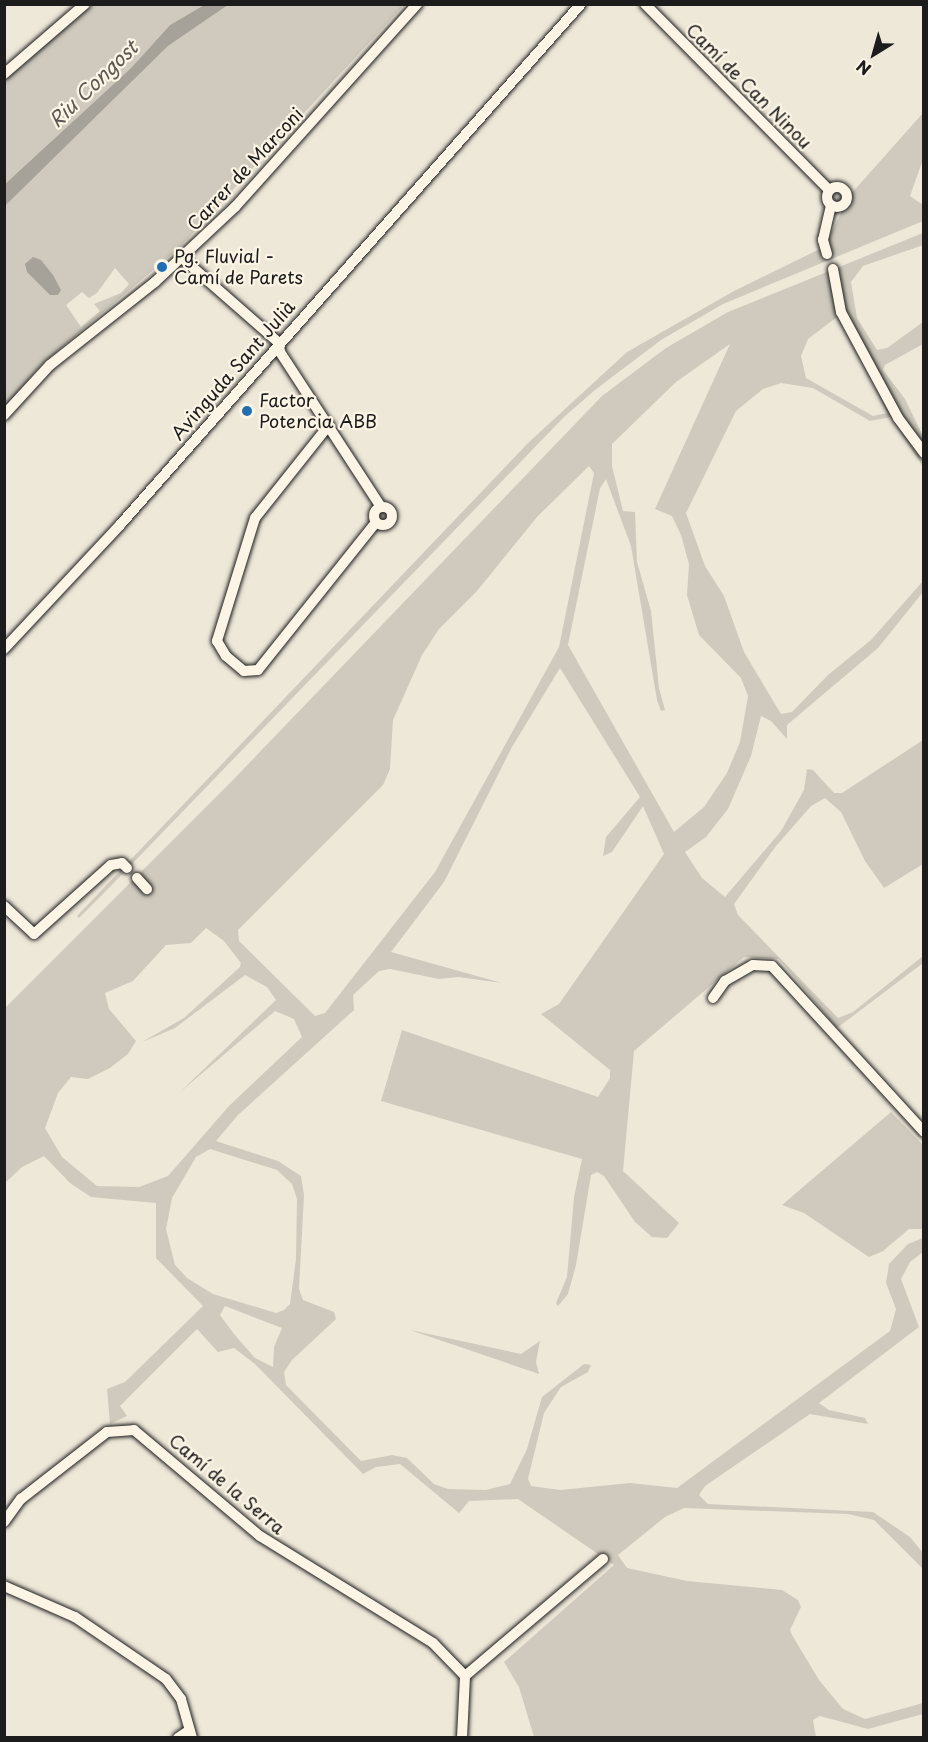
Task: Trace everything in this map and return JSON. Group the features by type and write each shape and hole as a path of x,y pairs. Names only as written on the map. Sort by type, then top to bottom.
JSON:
{"street":[{"path":"4,74 85,4"},
{"name":"Carrer de Marconi","path":"4,416 50,365 182,258 256,185 417,4"},
{"name":"Avinguda Sant Julià","path":"4,649 120,525 580,4"},
{"name":"Camí de Can Ninou","path":"645,4 829,190"},
{"path":"827,254 823,240 831,206 827,198 829,190 841,188 847,195 841,206 831,206"},
{"path":"182,258 279,343 280,352 381,507 390,510 392,518 385,525 376,522"},
{"path":"833,269 841,312 898,418 924,453"},
{"path":"329,425 255,518 217,641 226,656 244,672 258,670 376,522 375,514 381,507"},
{"path":"4,906 34,934 65,910 111,865 122,863 127,868"},
{"path":"137,878 147,889"},
{"path":"713,998 725,981 753,965 771,966 923,1131"},
{"name":"Camí de la Serra","path":"4,1522 21,1499 107,1432 134,1430 260,1536 433,1643 465,1676"},
{"path":"462,1737 465,1676 603,1559"},
{"path":"4,1586 75,1617 144,1662 175,1689 191,1734 178,1737"}],"shaded area":[{"path":"93,5 204,5 170,25 131,68 5,184 4,80"},
{"path":"204,5 228,5 168,46 5,206 5,184 131,68 170,25"},
{"path":"228,5 404,5 178,249 42,364 5,406 5,206 168,46","holes":["115,268 129,284 121,293 94,304 100,311 81,327 66,305 82,292 89,298 97,293"]},
{"path":"923,113 922,162 910,196 923,205 923,221 723,304 661,340 595,390 564,417 102,895 79,918 77,916 528,443 627,352 734,291 824,247 850,195"},
{"path":"923,233 923,245 863,266 851,282 857,318 877,350 887,348 923,322 923,344 885,365 883,370 905,399 923,436 923,467 891,417 870,421 813,388 781,383 763,389 736,411 686,513 705,566 724,596 744,652 781,714 792,712 828,675 871,640 923,581 923,592 878,648 787,725 787,739 771,721 761,716 751,756 728,809 706,837 685,852 702,878 725,897 781,831 804,790 807,769 813,770 834,793 842,793 923,740 923,864 884,888 865,861 841,812 825,798 811,806 776,846 734,904 738,915 838,1018 853,1012 923,956 923,963 837,1028 779,959 744,957 634,1051 623,1171 679,1223 667,1238 652,1237 635,1222 604,1176 597,1172 591,1175 576,1265 568,1294 558,1306 556,1303 567,1277 574,1197 582,1159 381,1101 402,1030 598,1097 610,1078 610,1070 541,1014 559,1004 664,854 643,806 612,852 603,856 606,837 640,797 560,668 512,747 444,882 391,952 502,983 458,977 439,979 390,969 379,971 353,995 354,1010 238,1115 216,1141 278,1161 301,1176 304,1195 299,1289 303,1300 334,1312 336,1319 292,1360 284,1372 286,1385 361,1461 392,1455 407,1458 434,1484 448,1489 486,1490 510,1484 527,1449 542,1397 584,1364 591,1365 588,1372 561,1387 544,1413 528,1479 531,1486 560,1490 630,1483 677,1488 890,1331 896,1309 886,1283 889,1264 908,1244 923,1238 923,1252 910,1262 901,1279 919,1327 819,1403 829,1410 865,1418 868,1424 810,1414 705,1486 699,1495 708,1504 873,1512 910,1537 923,1553 923,1569 874,1520 848,1514 684,1508 665,1517 618,1555 627,1568 687,1581 782,1590 798,1600 801,1607 790,1630 792,1635 819,1680 843,1709 865,1719 923,1703 923,1714 868,1729 820,1716 813,1720 816,1737 534,1737 519,1687 504,1662 614,1565 518,1499 469,1501 459,1513 400,1464 376,1467 363,1474 255,1364 234,1348 218,1352 197,1329 120,1406 127,1416 110,1424 107,1389 125,1382 203,1306 156,1258 156,1203 91,1197 70,1183 44,1156 22,1167 5,1183 5,1008 232,781 602,396 666,348 728,312","holes":["837,317 860,354 887,413 873,416 806,378 801,356 808,339","730,344 655,509 672,516 681,535 689,564 687,595 699,635 741,678 748,696 740,742 727,773 704,807 674,832 568,645 600,488 606,479 631,546 657,700 661,711 665,710 659,688 651,611 637,562 635,512 623,511 612,466 612,444 676,382","589,466 594,473 559,647 435,872 325,1013 315,1016 239,941 238,930 383,785 390,769 393,720 422,655 439,629 477,591 537,517","206,928 224,941 241,963 240,967 184,1018 142,1042 175,1028 245,975 267,987 276,1000 179,1093 275,1011 294,1019 302,1037 229,1106 168,1176 139,1187 97,1186 62,1157 45,1128 58,1093 71,1077 88,1079 110,1068 128,1054 136,1041 109,1009 105,993 133,981 166,945 191,943","210,1149 277,1170 292,1184 297,1199 296,1259 290,1304 284,1310 276,1313 213,1294 187,1278 175,1265 166,1229 172,1198 196,1157","225,1306 282,1328 274,1347 273,1367 255,1358 220,1315"]},
{"path":"33,257 41,260 53,275 61,290 58,295 50,295 27,272 25,264"},
{"path":"891,1112 923,1145 923,1229 909,1229 883,1251 869,1257 804,1213 782,1205"},
{"path":"410,1330 521,1354 540,1341 536,1362 539,1374"}],"place":[{"name":"Pg. Fluvial - Camí de Parets","path":"162,267"},
{"name":"Factor Potencia ABB","path":"247,411"}],"water label":[{"name":"Riu Congost","path":"93,84"}]}
